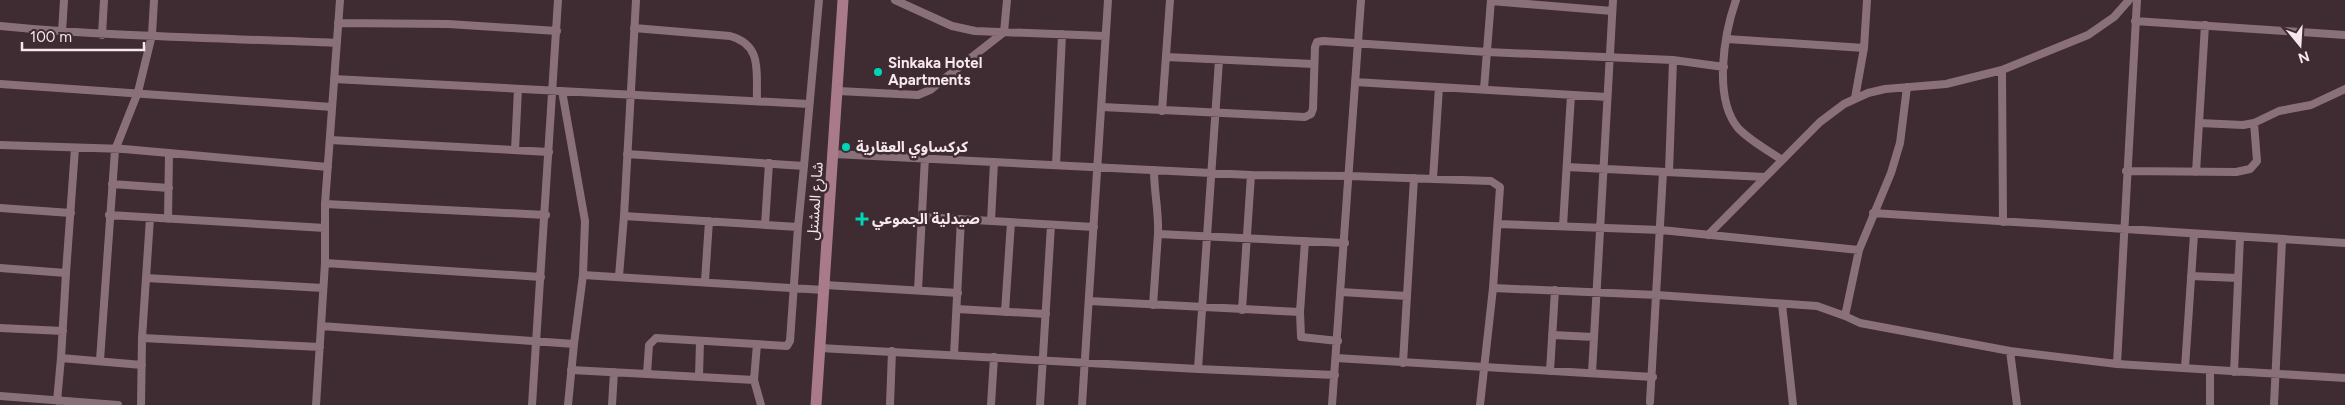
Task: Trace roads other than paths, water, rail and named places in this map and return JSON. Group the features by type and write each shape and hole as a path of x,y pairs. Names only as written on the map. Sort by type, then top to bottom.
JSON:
{"street":[{"path":"62,32 64,0"},
{"path":"102,35 104,0"},
{"path":"100,360 114,150 138,92 152,35 154,0"},
{"path":"316,405 324,288 325,204 340,0"},
{"path":"532,405 546,215 558,0"},
{"path":"618,276 624,216 636,0"},
{"path":"647,374 650,345 656,338 756,344 790,344 798,227 819,0"},
{"name":"شارع المشتل","path":"816,405 843,0"},
{"path":"896,0 952,26 975,31 1105,36"},
{"path":"838,91 918,94 925,92 1004,32 1007,0"},
{"path":"1082,405 1108,0"},
{"path":"1162,111 1170,0"},
{"path":"1332,405 1361,0"},
{"path":"1592,373 1613,0"},
{"path":"1736,0 1727,39 1723,87 1732,119 1739,129 1751,139 1782,160"},
{"path":"1856,98 1864,48 1867,0"},
{"path":"1708,235 1831,112 1856,98 1885,89 1953,83 2002,70 2088,35 2114,16 2129,0"},
{"path":"2116,364 2137,0"},
{"path":"1484,89 1491,1 1578,4 1612,10"},
{"path":"2135,21 2345,35"},
{"path":"338,23 448,24 557,31"},
{"path":"2196,172 2205,25"},
{"path":"0,26 102,35 152,35 337,43"},
{"path":"634,28 730,36 742,39 750,45 756,63 756,100"},
{"path":"1056,165 1062,34"},
{"path":"1727,39 1864,48"},
{"path":"1102,107 1305,117 1311,114 1317,42 1358,42 1487,52 1674,60 1724,67"},
{"path":"1166,57 1314,64"},
{"path":"1198,369 1219,60"},
{"path":"1650,402 1674,60"},
{"path":"2002,70 2003,222"},
{"path":"334,79 631,93 809,104"},
{"path":"1355,82 1607,97"},
{"path":"0,84 138,92 332,107"},
{"path":"1433,179 1439,87"},
{"path":"1845,316 1859,250 1890,174 1900,143 1907,87"},
{"path":"515,150 518,89"},
{"path":"2199,123 2243,125 2254,123 2279,112 2311,105 2345,89"},
{"path":"562,91 583,206 585,237 583,274 568,405"},
{"path":"1564,226 1571,95"},
{"path":"2126,171 2236,172 2254,166 2257,156 2254,123"},
{"path":"330,140 549,152"},
{"path":"0,145 114,150 328,167"},
{"path":"57,401 76,148"},
{"path":"168,219 169,154"},
{"path":"627,154 804,166"},
{"path":"834,154 925,157 1251,175 1491,181 1500,187 1493,288 1480,405"},
{"path":"918,290 925,157"},
{"path":"991,221 994,162"},
{"path":"765,225 769,163"},
{"path":"1567,167 1765,178"},
{"path":"1152,305 1158,234 1154,170"},
{"path":"1242,310 1251,175"},
{"path":"1403,363 1414,178"},
{"path":"112,184 169,188"},
{"path":"325,204 546,215"},
{"path":"0,208 71,213"},
{"path":"1873,213 2123,231 2345,243"},
{"path":"109,215 325,228"},
{"path":"624,216 798,227"},
{"path":"922,217 1094,227"},
{"path":"141,405 142,338 150,218"},
{"path":"954,355 962,219"},
{"path":"705,281 709,221"},
{"path":"1005,312 1011,222"},
{"path":"1498,224 1661,230 1859,250"},
{"path":"1040,405 1051,225"},
{"path":"1158,234 1345,243"},
{"path":"2185,368 2194,234"},
{"path":"2234,372 2240,237"},
{"path":"2274,405 2274,374 2282,240"},
{"path":"1305,241 1300,337 1338,341"},
{"path":"325,263 541,277"},
{"path":"0,268 66,273"},
{"path":"583,274 794,288 918,290 958,293"},
{"path":"2191,276 2237,278"},
{"path":"146,278 324,288"},
{"path":"1493,288 1657,295 1817,306 1860,323 2010,351 2116,364 2345,378"},
{"path":"1550,371 1555,290"},
{"path":"1341,292 1407,296"},
{"path":"1089,301 1300,312"},
{"path":"1782,304 1793,405"},
{"path":"957,309 1046,314"},
{"path":"321,326 574,344"},
{"path":"0,328 63,331"},
{"path":"1552,335 1594,337"},
{"path":"142,338 320,347"},
{"path":"699,377 700,341"},
{"path":"756,344 754,380 761,405"},
{"path":"820,348 1335,375"},
{"path":"2010,351 2017,405"},
{"path":"890,405 892,352"},
{"path":"991,405 994,357"},
{"path":"61,358 142,365"},
{"path":"1336,358 1653,377"},
{"path":"571,370 754,380"},
{"path":"2210,370 2210,405"},
{"path":"612,405 614,372"},
{"path":"0,396 37,402 57,401 118,405"}],"place":[{"name":"Sinkaka Hotel Apartments","path":"878,72"},
{"name":"كركساوي العقارية","path":"846,147"},
{"name":"صيدلية الجموعي","path":"862,219"}]}
